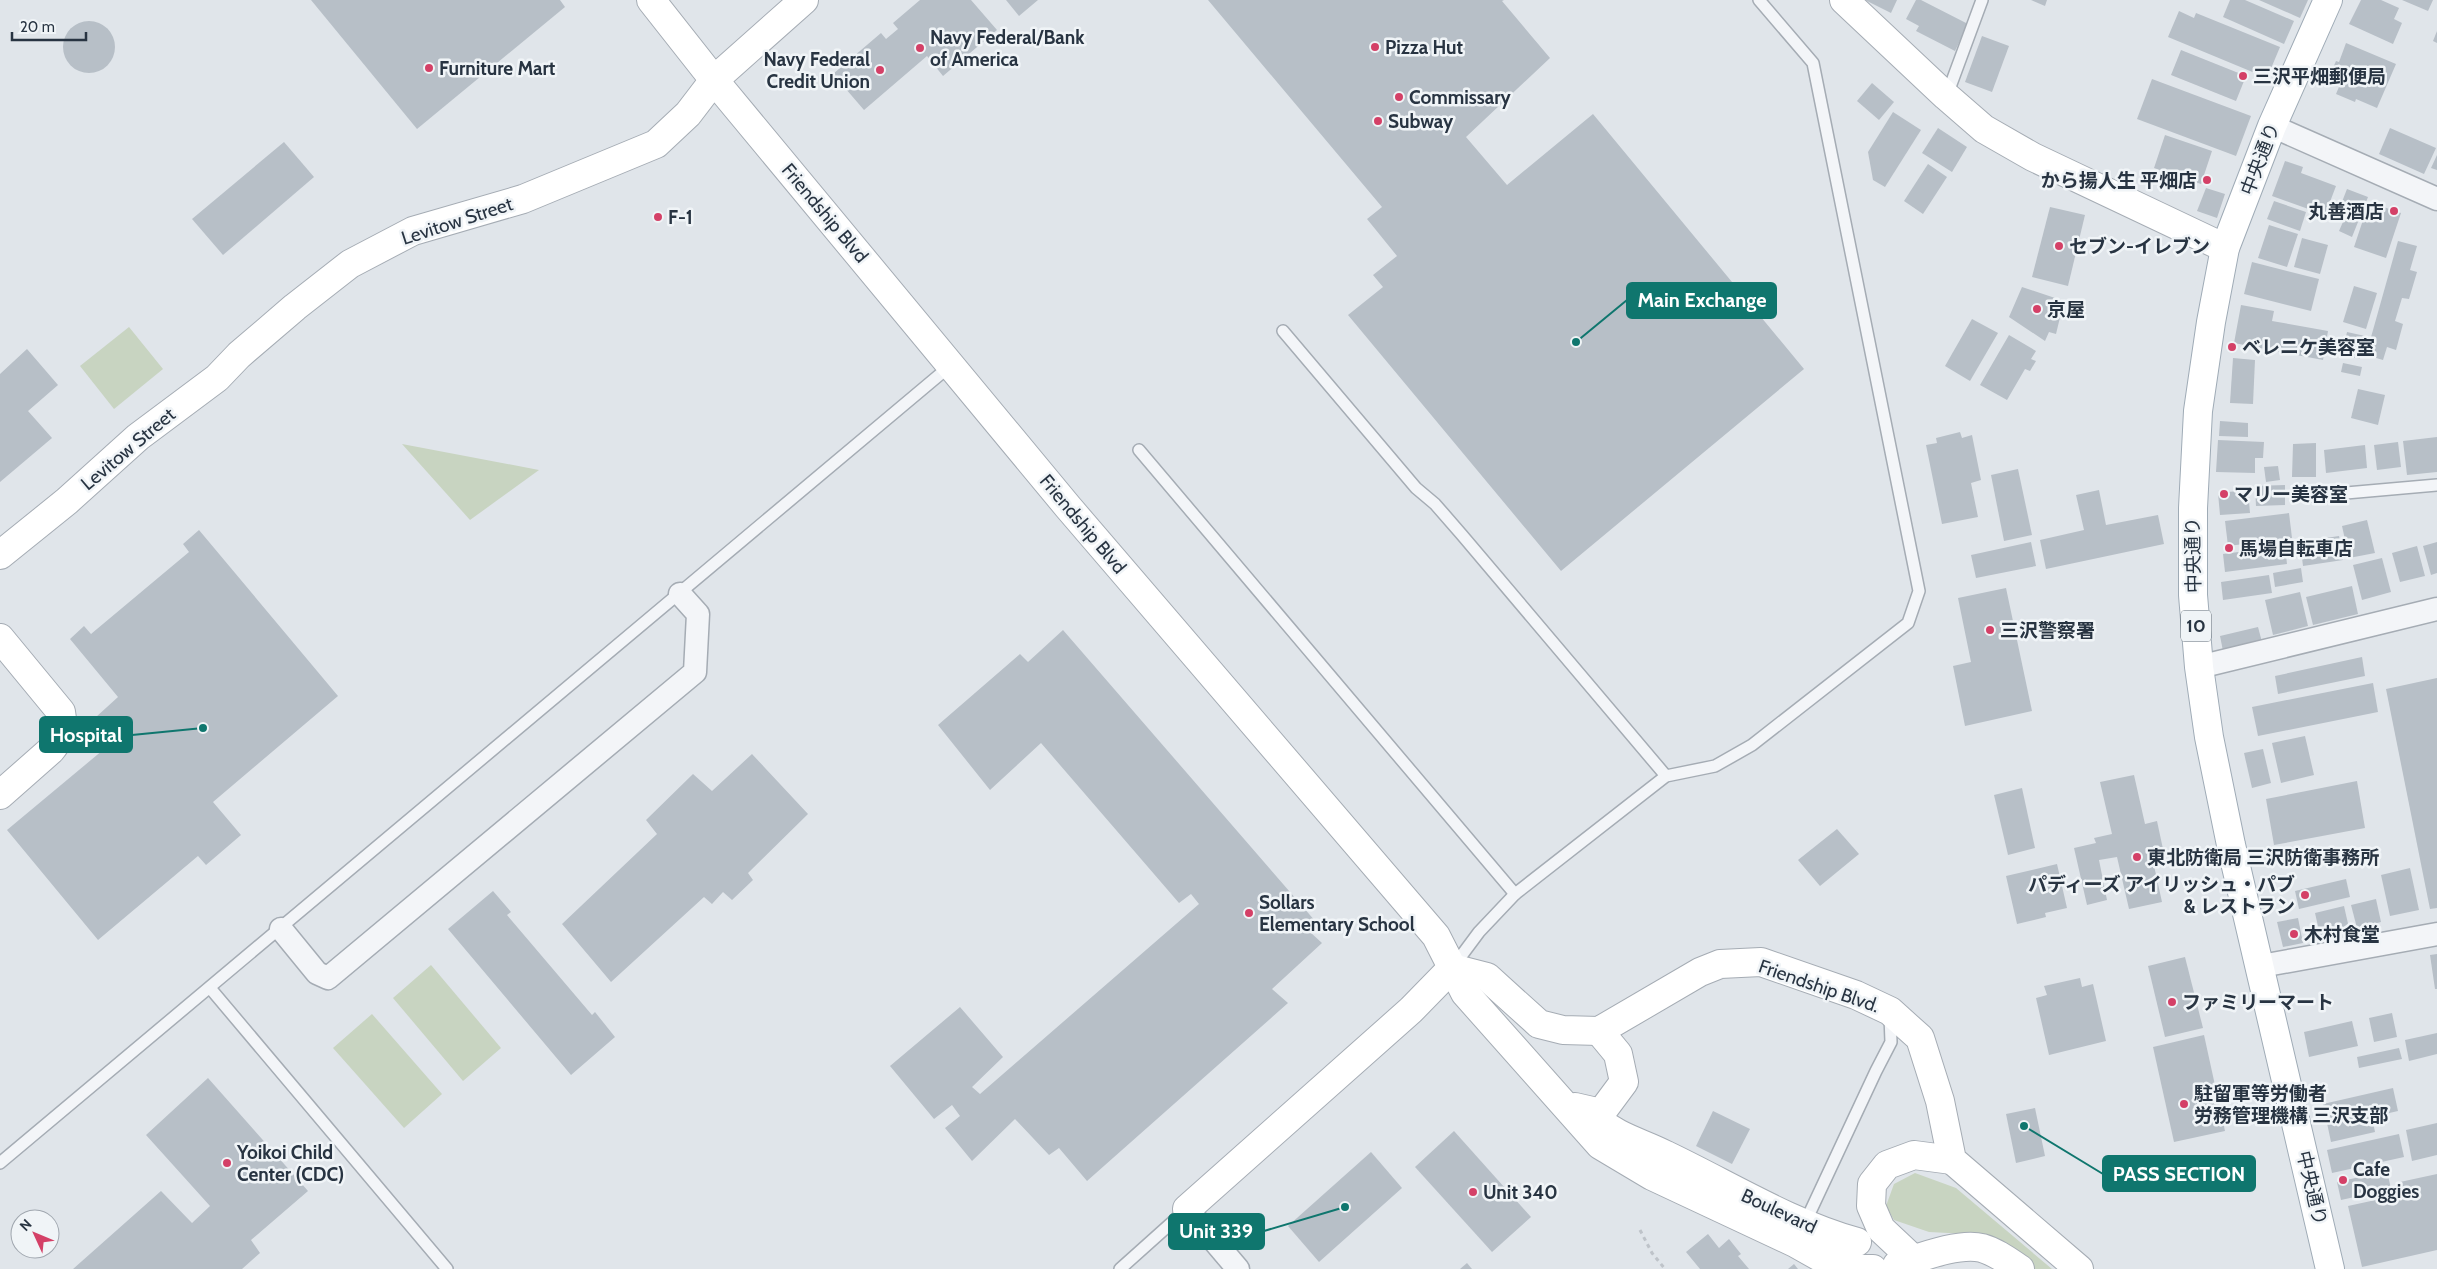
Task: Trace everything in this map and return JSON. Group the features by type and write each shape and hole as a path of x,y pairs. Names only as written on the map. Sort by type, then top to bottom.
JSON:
{"street":[{"path":"650,0 714,80"},
{"name":"Levitow Street","path":"0,555 67,501 138,437 217,378 294,307 350,264 413,231 523,199 656,144 688,114 714,80 804,0"},
{"path":"1844,0 1946,96 1984,128 2033,157 2225,248"},
{"name":"中央通り","path":"2327,1266 2261,966 2227,825 2209,737 2199,667 2193,595 2193,508 2198,421 2211,322 2225,248 2272,126 2328,0"},
{"name":"Friendship Blvd","path":"714,80 926,333 950,366 1436,936 1465,993 1600,1145 1652,1176 1800,1233"},
{"path":"2272,126 2437,199"},
{"path":"281,929 317,973 328,978 695,672 698,614 680,594"},
{"path":"2199,667 2437,608"},
{"path":"0,638 61,712 64,725 58,743 52,750 0,795"},
{"path":"2261,966 2437,934"},
{"name":"Friendship Blvd.","path":"1599,1031 1700,972 1720,964 1761,962 1856,995 1890,1011 1920,1038 1940,1101 1952,1160"},
{"path":"1238,1269 1187,1209 1404,1016 1452,968 1487,977 1539,1024 1563,1030 1599,1031 1618,1054 1624,1082 1601,1112 1587,1111 1561,1102"},
{"name":"Boulevard","path":"1587,1111 1610,1131 1664,1154 1704,1174 1800,1233 1857,1242"},
{"path":"1888,1267 1881,1229 1871,1206 1872,1184 1887,1165 1914,1154 1952,1160 2079,1269"},
{"path":"1800,1233 1827,1261 1860,1269 1888,1267 1959,1248 1980,1248 1996,1254 2020,1269"}],"lane":[{"path":"1452,968 1479,932 1515,894 1666,776 1715,766 1752,745 1908,623 1919,591 1813,63 1758,0"},
{"path":"1946,96 1982,0"},
{"path":"1283,331 1416,488 1434,504 1456,529 1666,776"},
{"path":"0,1163 950,366"},
{"path":"1139,450 1515,894"},
{"path":"2312,496 2437,485"},
{"path":"210,988 447,1269"},
{"path":"1800,1233 1891,1042 1890,1011"},
{"path":"1120,1269 1187,1209"}],"path":[{"path":"1640,1230 1652,1253 1665,1269"}],"green space":[{"path":"129,327 163,369 114,409 80,366"},
{"path":"402,444 539,470 470,520"},
{"path":"431,965 501,1048 463,1081 393,998"},
{"path":"372,1014 442,1094 404,1128 333,1048"},
{"path":"1915,1173 1956,1188 2052,1269 2035,1269 2022,1253 1987,1235 1929,1232 1894,1220 1886,1206 1894,1184"}],"building":[{"name":"Furniture Mart","path":"311,0 560,0 565,7 417,129"},
{"name":"Navy Federal/Bank of America","path":"920,0 971,0 997,30 943,76 927,56 864,110 833,74 881,33 886,39 898,29 893,23"},
{"path":"1006,0 1038,0 1019,16"},
{"path":"1208,0 1504,0 1502,1 1550,58 1466,137 1507,185 1593,114 1804,369 1561,571 1348,315 1383,287 1373,275 1397,256 1367,219 1382,207"},
{"path":"1865,0 1897,0 1891,13"},
{"path":"1916,0 1921,0 1968,24 1955,51 1916,31 1919,26 1906,19"},
{"path":"2031,0 2047,0 2045,6"},
{"path":"2230,0 2245,0 2294,21 2284,44 2223,17"},
{"path":"2259,0 2308,0 2300,18"},
{"path":"2361,0 2381,0 2399,8 2394,19 2402,23 2393,44 2349,24"},
{"path":"2402,0 2433,0 2428,11"},
{"path":"2179,11 2194,18 2196,13 2280,47 2267,78 2168,37"},
{"path":"89,21 103,25 111,33 115,47 111,61 103,69 89,73 75,69 67,61 63,47 67,33 75,25"},
{"path":"2437,31 2437,43 2433,41"},
{"path":"1982,36 2009,46 1992,92 1965,82"},
{"path":"2346,43 2396,64 2377,108 2356,99 2355,102 2336,94 2341,82 2329,77 2336,61 2339,62"},
{"path":"2181,50 2246,76 2236,101 2171,75"},
{"path":"2152,79 2251,116 2236,156 2137,119"},
{"path":"1872,83 1894,102 1879,120 1857,101"},
{"path":"1893,112 1921,130 1885,187 1873,180 1868,152"},
{"path":"1938,128 1967,147 1952,172 1922,153"},
{"path":"2390,128 2436,148 2424,174 2379,154"},
{"path":"2165,135 2212,151 2201,184 2154,168"},
{"path":"284,142 314,177 223,255 192,219"},
{"path":"2437,155 2437,170 2431,168"},
{"path":"2285,161 2303,167 2301,173 2336,186 2325,215 2272,196"},
{"path":"1928,164 1947,177 1923,214 1904,201"},
{"path":"2206,188 2225,194 2217,218 2197,211"},
{"path":"2347,189 2368,197 2352,237 2339,231 2346,215 2338,212"},
{"path":"2274,201 2306,212 2300,231 2267,219"},
{"path":"2369,202 2401,213 2386,258 2354,247"},
{"name":"セブン-イレブン","path":"2050,207 2085,215 2068,286 2032,277"},
{"path":"2269,225 2298,234 2287,267 2258,258"},
{"path":"2302,238 2328,245 2320,274 2294,267"},
{"path":"2398,241 2417,246 2410,270 2417,272 2409,299 2402,298 2395,321 2403,324 2396,350 2387,347 2383,360 2366,355"},
{"path":"2252,262 2319,279 2311,311 2244,294"},
{"path":"2354,286 2377,293 2366,329 2343,322"},
{"name":"京屋","path":"2022,287 2064,301 2056,334 2049,332 2045,341 2009,317"},
{"path":"2241,305 2274,311 2272,321 2328,331 2323,360 2234,343"},
{"path":"1972,319 1998,333 1970,381 1945,366"},
{"path":"2347,332 2365,336 2360,359 2342,355"},
{"path":"2009,335 2036,351 2031,359 2036,361 2030,371 2025,369 2007,400 1980,385"},
{"path":"27,349 58,385 28,411 52,438 0,482 0,374"},
{"path":"2233,358 2255,360 2253,404 2230,403"},
{"path":"2343,363 2362,367 2360,376 2341,372"},
{"path":"2358,389 2385,395 2378,425 2351,418"},
{"path":"2220,421 2248,423 2248,437 2219,436"},
{"path":"1960,432 1962,438 1972,435 1981,480 1971,483 1978,517 1942,524 1926,445 1937,443 1936,438"},
{"path":"2437,437 2437,472 2407,475 2403,441"},
{"path":"2218,440 2264,442 2263,458 2255,458 2255,473 2216,472"},
{"path":"2398,442 2401,467 2377,470 2374,445"},
{"path":"2316,443 2316,477 2292,477 2293,444"},
{"path":"2365,445 2367,468 2326,473 2324,450"},
{"path":"2278,466 2280,480 2266,482 2264,467"},
{"path":"2018,469 2032,535 2004,541 1991,475"},
{"path":"2285,485 2285,505 2256,506 2255,486"},
{"path":"2099,490 2106,525 2158,515 2164,544 2046,569 2040,540 2084,530 2076,495"},
{"path":"2248,490 2250,513 2220,515 2218,493"},
{"path":"2289,513 2292,538 2228,546 2225,521"},
{"path":"2367,520 2375,553 2349,558 2342,526"},
{"path":"199,530 338,696 213,802 241,835 206,865 198,856 98,940 7,830 115,740 96,717 118,697 70,639 84,626 91,634 189,552 183,544"},
{"path":"2339,536 2343,560 2303,566 2300,542"},
{"path":"2031,542 2036,566 1976,578 1971,555"},
{"path":"2437,542 2437,573 2431,575 2423,546"},
{"path":"2285,546 2287,564 2225,572 2223,554"},
{"path":"2417,546 2425,576 2400,582 2392,553"},
{"path":"2382,558 2391,592 2362,600 2353,565"},
{"path":"2301,568 2303,582 2275,587 2273,573"},
{"path":"2269,575 2272,593 2223,600 2221,582"},
{"path":"2352,586 2358,614 2313,625 2306,597"},
{"name":"三沢警察署","path":"2006,588 2032,711 1965,726 1953,666 1971,662 1958,598"},
{"path":"2300,592 2308,626 2273,635 2265,600"},
{"path":"2258,627 2262,642 2223,651 2220,636"},
{"name":"Sollars Elementary School","path":"1063,630 1316,922 1310,932 1322,943 1272,989 1288,1003 1087,1181 1059,1148 1049,1155 1015,1119 972,1161 945,1128 960,1116 952,1105 934,1119 890,1066 960,1007 1003,1057 972,1087 980,1094 1199,904 1191,894 1179,903 1041,743 990,790 938,725 1020,654 1028,662"},
{"path":"2362,657 2365,676 2278,694 2275,676"},
{"path":"2437,678 2437,908 2430,909 2386,689"},
{"path":"2373,683 2378,712 2258,736 2252,707"},
{"path":"2305,736 2314,775 2281,783 2272,743"},
{"path":"2263,749 2271,783 2252,788 2244,753"},
{"path":"752,754 808,814 748,873 753,880 732,900 723,892 712,904 704,897 611,982 562,924 657,834 646,820 693,774 712,791"},
{"path":"2134,775 2145,824 2157,821 2163,849 2151,852 2162,902 2129,909 2117,857 2099,860 2107,900 2087,905 2074,848 2096,843 2094,838 2112,834 2100,782"},
{"path":"2357,781 2365,828 2274,845 2266,799"},
{"path":"2022,788 2035,848 2008,855 1994,795"},
{"path":"1837,829 1859,854 1820,886 1798,860"},
{"path":"2057,864 2067,908 2045,913 2046,917 2017,924 2006,876"},
{"path":"2410,868 2419,910 2390,916 2381,875"},
{"path":"2346,879 2350,897 2299,909 2295,891"},
{"path":"493,891 511,912 507,915 592,1015 595,1012 615,1037 571,1075 448,929"},
{"path":"2376,899 2381,922 2357,928 2351,905"},
{"path":"2344,906 2349,928 2320,935 2315,913"},
{"path":"2298,918 2303,943 2283,947 2277,922"},
{"path":"2437,954 2437,989 2435,989 2430,955"},
{"path":"2185,957 2203,1028 2165,1037 2148,966"},
{"path":"2080,978 2082,987 2093,984 2106,1041 2049,1055 2036,998 2047,995 2044,986"},
{"path":"2392,1013 2397,1037 2374,1042 2369,1018"},
{"path":"2352,1021 2358,1046 2309,1057 2304,1032"},
{"path":"2437,1033 2437,1054 2409,1061 2405,1040"},
{"path":"2204,1035 2225,1131 2174,1142 2153,1047"},
{"path":"2399,1048 2402,1059 2359,1068 2357,1057"},
{"name":"Yoikoi Child Center (CDC)","path":"208,1078 308,1191 251,1240 260,1253 242,1269 73,1269 161,1191 192,1223 210,1206 146,1135"},
{"path":"2393,1088 2398,1111 2372,1117 2375,1132 2331,1142 2323,1104"},
{"path":"2035,1108 2045,1156 2016,1163 2006,1114"},
{"path":"1713,1111 1750,1129 1732,1164 1696,1146"},
{"path":"2437,1123 2437,1155 2412,1161 2406,1130"},
{"name":"Unit 340","path":"1454,1131 1531,1217 1492,1252 1415,1167"},
{"path":"2399,1134 2404,1157 2332,1173 2327,1150"},
{"path":"1371,1152 1402,1188 1319,1262 1288,1226"},
{"path":"2387,1171 2391,1189 2341,1200 2337,1182"},
{"path":"2437,1174 2437,1250 2362,1267 2348,1206 2403,1194 2400,1182"},
{"path":"1708,1234 1719,1248 1729,1239 1741,1254 1738,1256 1749,1269 1700,1269 1686,1252"},
{"path":"1467,1263 1472,1269 1460,1269"},
{"path":"1794,1264 1798,1269 1788,1269"}],"place":[{"name":"Pizza Hut","path":"1375,47"},
{"name":"Navy Federal/Bank of America","path":"920,48"},
{"name":"Furniture Mart","path":"429,68"},
{"name":"Navy Federal Credit Union","path":"880,70"},
{"name":"三沢平畑郵便局","path":"2243,76"},
{"name":"Commissary","path":"1399,97"},
{"name":"Subway","path":"1378,121"},
{"name":"から揚人生 平畑店","path":"2207,180"},
{"name":"丸善酒店","path":"2394,211"},
{"name":"F-1","path":"658,217"},
{"name":"セブン-イレブン","path":"2059,246"},
{"name":"京屋","path":"2037,309"},
{"name":"Main Exchange","path":"1576,342"},
{"name":"ベレニケ美容室","path":"2232,347"},
{"name":"マリー美容室","path":"2224,494"},
{"name":"馬場自転車店","path":"2229,548"},
{"name":"三沢警察署","path":"1990,630"},
{"name":"Hospital","path":"203,728"},
{"name":"東北防衛局 三沢防衛事務所","path":"2137,857"},
{"name":"パディーズ アイリッシュ・パブ & レストラン","path":"2305,895"},
{"name":"Sollars Elementary School","path":"1249,913"},
{"name":"木村食堂","path":"2294,934"},
{"name":"ファミリーマート","path":"2172,1002"},
{"name":"駐留軍等労働者 労務管理機構 三沢支部","path":"2184,1104"},
{"name":"PASS SECTION","path":"2024,1126"},
{"name":"Yoikoi Child Center (CDC)","path":"227,1163"},
{"name":"Cafe Doggies","path":"2343,1180"},
{"name":"Unit 340","path":"1473,1192"},
{"name":"Unit 339","path":"1345,1207"}]}
